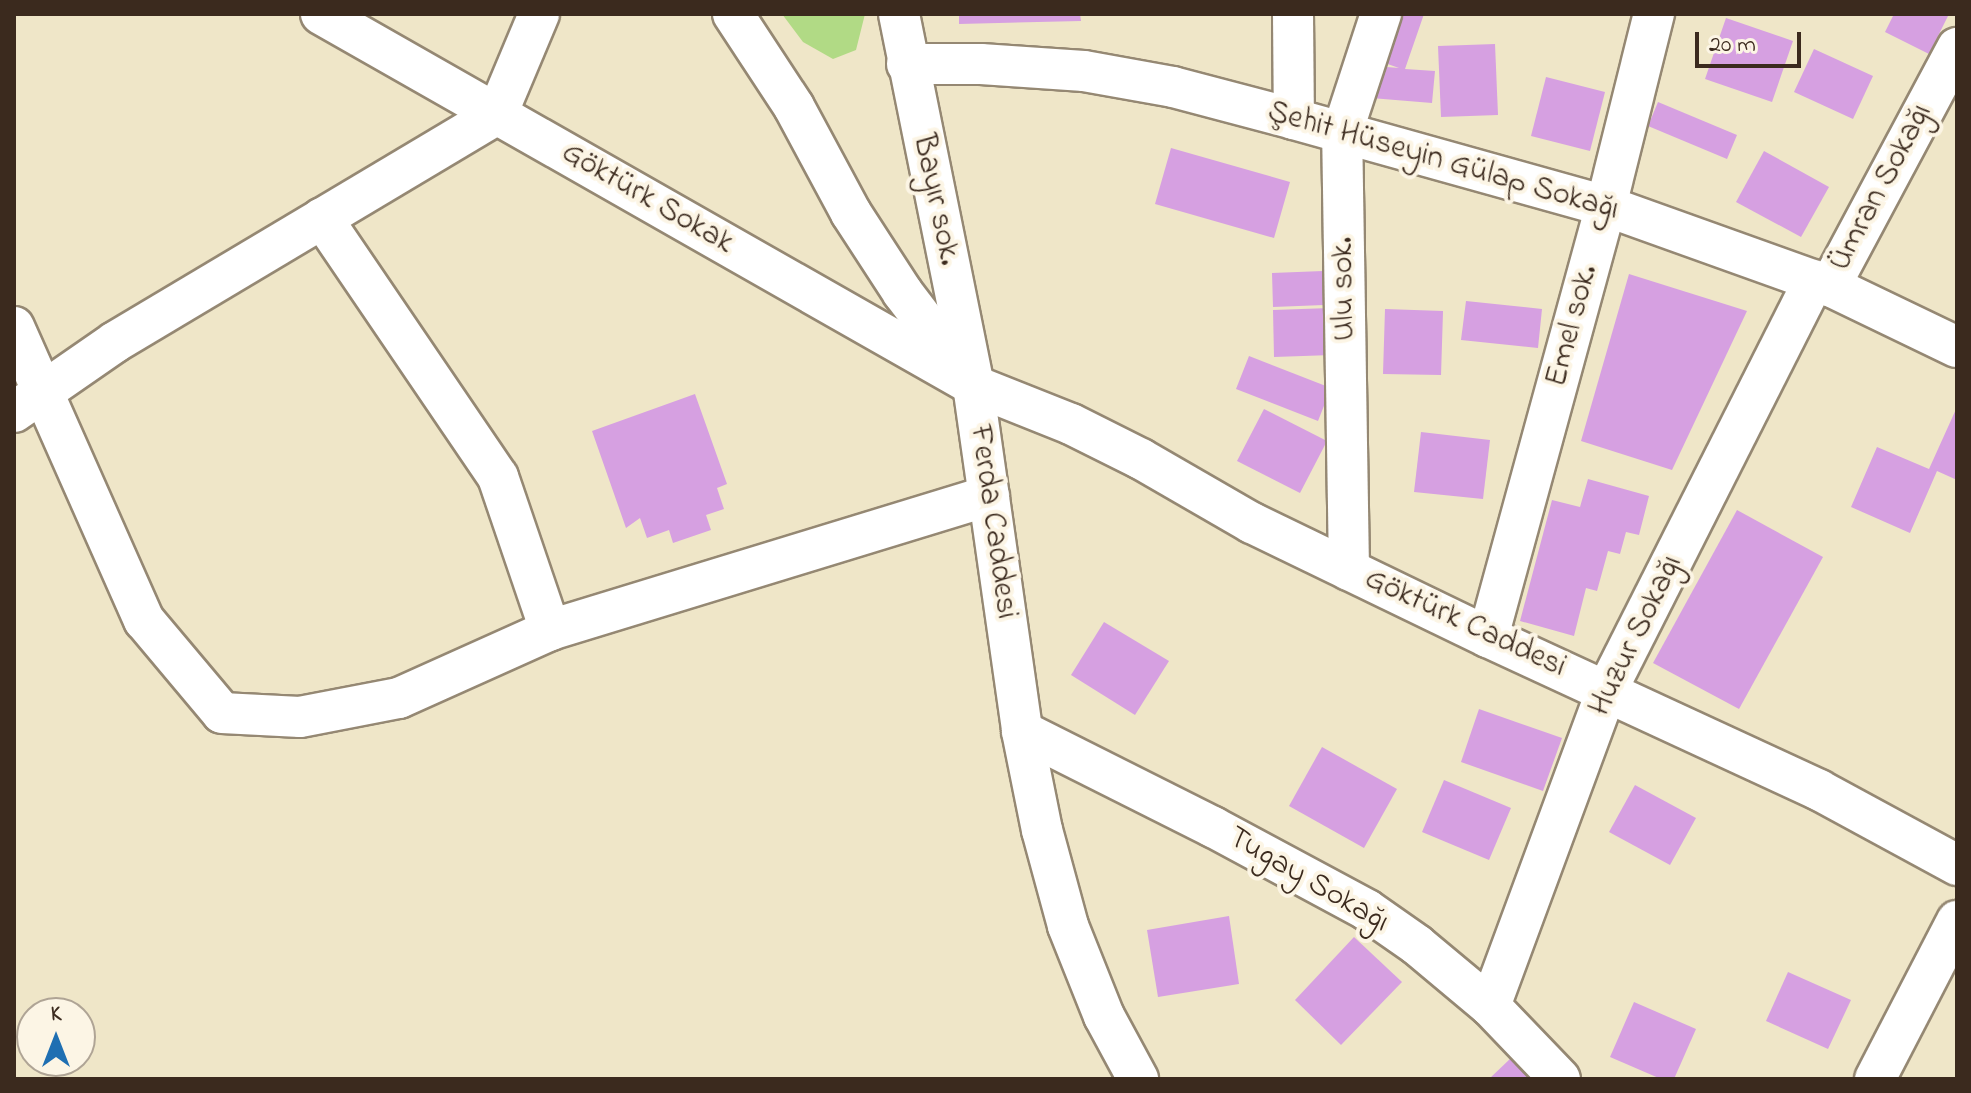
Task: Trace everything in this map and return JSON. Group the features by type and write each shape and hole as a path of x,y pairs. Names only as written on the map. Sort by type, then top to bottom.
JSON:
{"street":[{"name":"Göktürk Sokak","path":"321,14 973,385"},
{"path":"30,401 115,342 497,114 539,14"},
{"name":"Ferda Caddesi","path":"733,14 794,107 851,213 894,280 973,385 1022,731 1042,830 1068,926 1104,1016 1138,1079"},
{"name":"Bayır sok.","path":"899,14 973,385"},
{"path":"1293,14 1294,119"},
{"name":"Ulu sok.","path":"1349,570 1342,133 1381,14"},
{"name":"Emel sok.","path":"1488,637 1606,206 1654,14"},
{"name":"Ümran Sokağı","path":"1822,283 1957,48"},
{"name":"Şehit Hüseyin Gülap Sokağı","path":"907,64 981,64 1084,71 1173,87 1606,206 1822,283 1952,335"},
{"path":"322,218 498,477 550,630"},
{"name":"Huzur Sokağı","path":"1490,1006 1607,690 1822,283"},
{"path":"14,327 30,401 144,620 222,713 300,717 399,698 550,630 989,496"},
{"name":"Göktürk Caddesi","path":"973,385 1071,424 1141,459 1252,523 1488,637 1819,790 1957,865"},
{"name":"Tugay Sokağı","path":"1022,731 1213,827 1367,910 1417,945 1490,1006 1560,1079"},
{"path":"1875,1079 1957,921"}],"green space":[{"path":"782,14 865,14 856,50 833,59 803,42"}],"building":[{"path":"959,14 1080,14 1081,21 959,24"},
{"path":"1396,14 1424,14 1405,69 1435,71 1432,103 1371,98 1374,66 1399,68 1379,61"},
{"path":"1894,14 1949,14 1929,54 1885,32"},
{"path":"1726,18 1793,41 1772,102 1705,79"},
{"path":"1495,44 1498,115 1441,117 1438,46"},
{"path":"1814,49 1873,76 1853,119 1794,92"},
{"path":"1546,77 1605,92 1590,151 1531,136"},
{"path":"1658,102 1737,135 1727,159 1648,126"},
{"path":"1171,148 1290,182 1274,238 1155,204"},
{"path":"1764,151 1829,187 1801,237 1736,202"},
{"path":"1323,271 1324,305 1273,307 1272,273"},
{"path":"1629,274 1747,311 1672,470 1581,441"},
{"path":"1466,301 1542,309 1538,348 1461,340"},
{"path":"1330,308 1332,355 1274,357 1273,310"},
{"path":"1385,309 1443,311 1441,375 1383,374"},
{"path":"1249,356 1331,388 1318,421 1236,389"},
{"path":"695,394 727,484 717,488 724,509 706,515 711,530 673,543 669,530 647,538 640,518 626,528 592,431"},
{"path":"1957,407 1957,480 1937,471 1910,533 1851,507 1877,447 1929,469"},
{"path":"1264,409 1327,441 1300,493 1237,461"},
{"path":"1421,432 1490,440 1483,499 1414,492"},
{"path":"1588,479 1649,496 1639,535 1626,532 1620,554 1608,551 1597,591 1586,588 1574,636 1520,621 1552,500 1580,507"},
{"path":"1737,510 1823,557 1739,709 1653,663"},
{"path":"1104,622 1169,661 1135,715 1071,675"},
{"path":"1479,709 1562,738 1543,791 1461,762"},
{"path":"1322,747 1397,789 1364,848 1289,806"},
{"path":"1444,780 1511,808 1489,860 1422,832"},
{"path":"1635,785 1696,818 1670,865 1609,832"},
{"path":"1229,916 1239,984 1158,997 1147,930"},
{"path":"1354,937 1402,982 1341,1045 1295,1000"},
{"path":"1788,972 1851,1000 1828,1049 1766,1021"},
{"path":"1634,1002 1696,1029 1674,1079 1661,1079 1610,1057"},
{"path":"1511,1058 1531,1079 1489,1079"}]}
